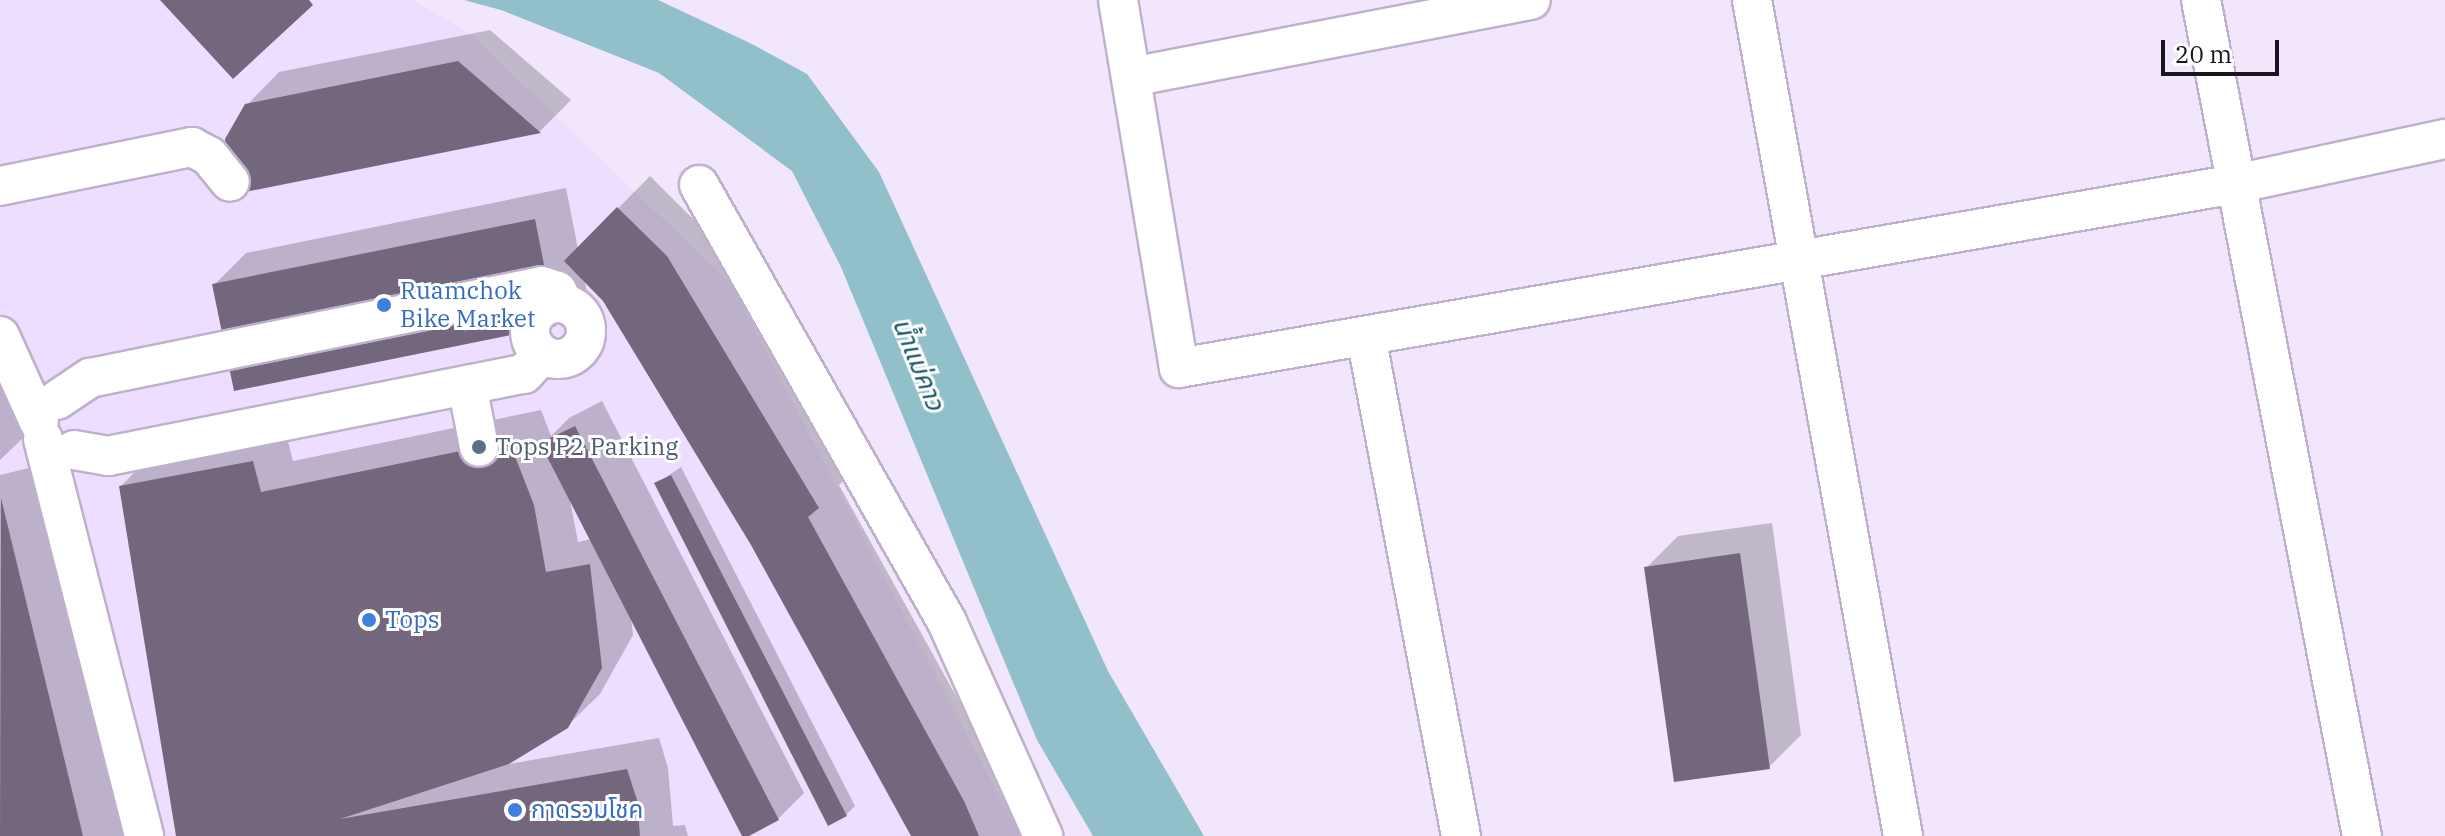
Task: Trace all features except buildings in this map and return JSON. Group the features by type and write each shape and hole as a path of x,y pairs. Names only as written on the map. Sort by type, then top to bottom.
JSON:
{"street":[{"path":"1118,0 1179,368 2235,184 2445,139"},
{"path":"1131,77 1531,0"},
{"path":"1752,0 1903,836"},
{"path":"2201,0 2362,836"},
{"path":"0,186 192,147 209,156 230,182"},
{"path":"699,185 947,622 1043,836"},
{"path":"542,286 557,291 563,303 544,307 532,321 532,339 542,354 524,374 108,456 53,428 90,378 542,286"},
{"path":"0,336 53,428 144,836"},
{"path":"1366,336 1461,836"},
{"path":"467,385 479,447"}],"shaded area":[{"path":"0,0 412,0 469,33 730,283 1020,836 0,836"}],"water":[{"name":"น้ำแม่คาว","path":"464,0 658,0 752,44 807,74 879,172 1108,671 1204,836 1093,836 1037,740 841,267 792,171 659,73 501,10"}],"place":[{"name":"Ruamchok Bike Market","path":"384,305"},
{"name":"Tops P2 Parking","path":"479,447"},
{"name":"Tops","path":"369,620"},
{"name":"กาดรวมโชค","path":"515,810"}]}
